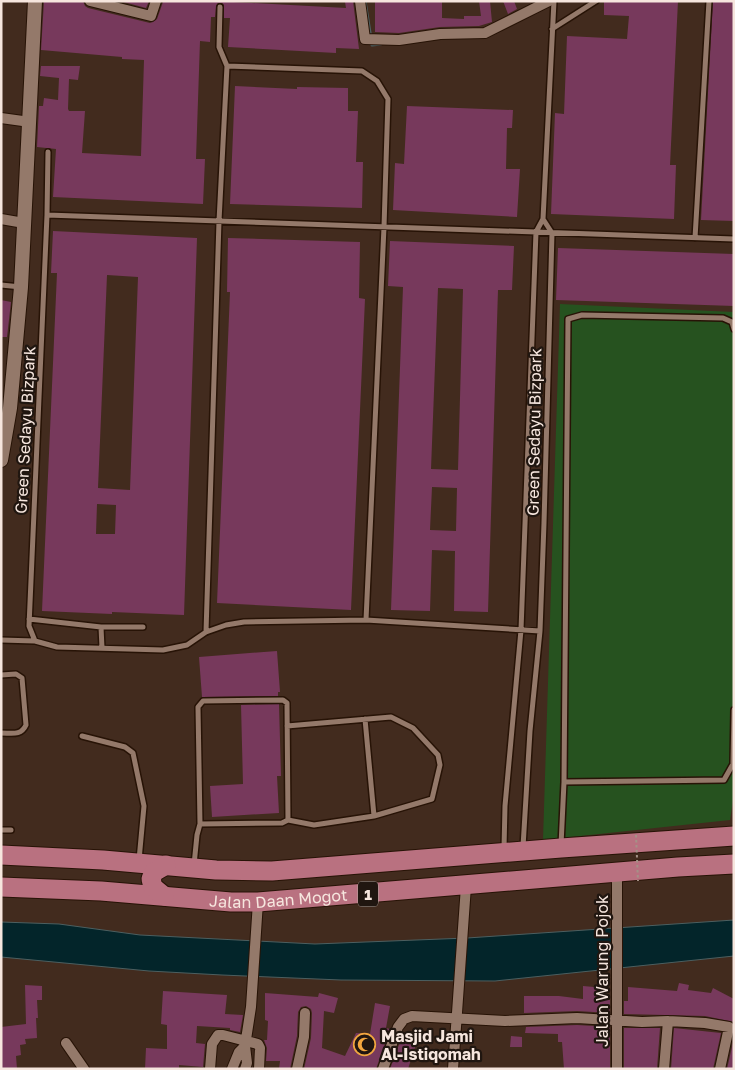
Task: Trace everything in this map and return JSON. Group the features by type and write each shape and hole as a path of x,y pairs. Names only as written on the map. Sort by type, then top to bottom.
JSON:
{"highway":[{"name":"Jalan Daan Mogot","path":"1,855 139,862 245,871 300,870 561,848 734,836"},
{"path":"101,891 113,883 115,876 114,869 103,860"},
{"name":"Jalan Daan Mogot","path":"1,887 101,891 231,902 258,902 465,894 617,872 734,864"},
{"path":"164,896 152,887 151,879 154,872 166,865"}],"street":[{"path":"1,460 21,286 35,1"},
{"path":"90,1 151,16 156,1"},
{"path":"360,1 369,40 399,40 440,34 486,33 549,1"},
{"path":"1,118 30,122"},
{"path":"1,219 24,223"},
{"name":"Jalan Warung Pojok","path":"617,872 617,1069"},
{"path":"453,1069 465,894"},
{"path":"245,1069 247,1063 246,1043 251,1007 258,902"},
{"path":"297,1069 304,1037 305,1013"},
{"path":"383,1069 398,1027 404,1019 412,1016 444,1017 458,1013 505,1021 577,1018 642,1022 668,1021 731,1026 720,1069"},
{"path":"664,1069 668,1021"},
{"path":"210,1069 212,1044 218,1035 229,1036 260,1046 259,1069"},
{"path":"66,1043 84,1069"},
{"path":"232,1069 246,1043"}],"lane":[{"name":"Green Sedayu Bizpark","path":"504,853 505,806 521,630 536,232 543,219 554,1"},
{"path":"552,29 596,1"},
{"path":"695,238 709,1"},
{"path":"206,632 219,221 227,66 219,47 220,6"},
{"path":"227,66 362,71 377,81 388,99 366,620"},
{"name":"Green Sedayu Bizpark","path":"35,641 29,626 29,619 47,215 48,152"},
{"path":"47,215 734,239"},
{"path":"543,219 552,233"},
{"name":"Green Sedayu Bizpark","path":"523,851 530,731 540,631 552,233"},
{"path":"1,284 21,286"},
{"path":"561,848 564,782 568,319 582,315 723,318 732,322 734,328"},
{"path":"29,619 101,626 143,627"},
{"path":"1,640 35,641 57,647 163,650 187,644 206,632 226,625 244,622 366,620 540,631"},
{"path":"101,626 102,648"},
{"path":"1,675 16,674 22,678 26,725 24,731 18,734 1,733"},
{"path":"194,868 200,824 198,707 203,700 283,700 287,704 288,820"},
{"path":"564,782 724,780 733,764 734,710"},
{"path":"200,824 282,823 288,820 314,825 374,816 432,800 440,765 438,755 413,728 390,717 287,726"},
{"path":"365,719 374,816"},
{"path":"82,736 125,747 133,753 144,806 139,862"},
{"path":"1,830 11,830"}],"path":[{"path":"636,835 638,881"}],"green space":[{"path":"560,304 734,312 734,794 730,820 543,840"}],"water":[{"path":"734,920 734,956 495,981 341,980 222,975 149,971 1,957 1,922 59,924 140,935 315,944 467,938"}],"building":[{"path":"44,1 83,1 88,8 150,23 157,19 163,2 215,1 346,8 345,2 353,1 359,49 336,48 336,53 228,47 230,18 224,18 224,5 218,3 215,17 211,17 210,42 200,41 196,159 205,159 203,204 53,197 56,149 37,147 39,106 43,106 44,98 58,100 59,78 40,76 41,66 80,66 78,80 69,79 68,109 69,111 85,111 82,153 141,156 144,60 41,50"},
{"path":"120,1 149,1 146,8"},
{"path":"375,1 442,1 442,18 464,19 464,16 481,16 479,1 490,1 492,22 479,26 440,27 399,33 375,32"},
{"path":"503,1 514,1 517,9 508,14"},
{"path":"604,1 678,1 670,165 676,165 674,219 551,214 555,113 564,114 567,36 627,39 629,16 604,15"},
{"path":"713,1 734,1 734,221 701,220"},
{"path":"235,86 297,89 297,87 348,88 348,111 358,111 356,162 363,162 362,208 230,204"},
{"path":"407,106 513,110 512,128 507,128 506,169 520,169 517,217 393,210 395,163 404,164"},
{"path":"53,231 197,238 184,615 42,611 57,273 51,273","holes":["107,275 138,277 130,490 98,488","97,504 116,505 115,534 96,534"]},
{"path":"228,238 360,242 359,298 365,299 351,610 217,603 230,292 227,292"},
{"path":"390,241 514,246 512,290 498,290 488,612 454,611 455,551 432,550 430,611 391,610 403,287 388,286","holes":["438,288 463,289 458,470 431,469","432,487 457,488 456,531 430,530"]},
{"path":"558,248 734,254 734,306 556,300"},
{"path":"1,300 11,302 7,337 1,337"},
{"path":"277,651 280,692 278,692 278,696 202,697 199,657"},
{"path":"279,704 281,776 277,776 279,813 212,817 210,786 243,784 241,705"},
{"path":"679,983 689,985 688,990 711,993 713,988 734,999 734,1022 705,1016 624,1014 624,1001 628,1001 628,987 677,991"},
{"path":"25,985 42,986 42,1000 37,1000 37,1038 25,1039 26,1044 20,1045 21,1055 16,1056 17,1069 1,1069 1,1027 26,1024"},
{"path":"583,986 605,988 604,1000 610,1000 610,1013 577,1011 524,1013 524,996 559,996 583,999"},
{"path":"163,991 227,995 225,1014 243,1015 240,1032 230,1030 230,1028 197,1026 196,1043 205,1044 203,1067 179,1065 179,1069 145,1069 146,1048 167,1049 167,1025 161,1024"},
{"path":"265,993 318,997 319,993 338,998 334,1013 324,1011 322,1048 345,1056 356,1033 370,1034 375,1003 390,1006 386,1028 390,1029 376,1069 304,1069 311,1038 312,1013 311,1009 306,1006 301,1007 298,1012 297,1036 290,1069 279,1069 280,1061 266,1061 267,1048 264,1040 267,1040 268,1021 265,1020"},
{"path":"577,1025 610,1027 610,1069 564,1069 562,1042 558,1042 558,1034 525,1033 526,1027"},
{"path":"624,1028 660,1028 657,1069 624,1069"},
{"path":"674,1028 721,1033 713,1069 671,1069"},
{"path":"403,1034 418,1038 408,1069 390,1069"},
{"path":"511,1036 522,1037 522,1047 510,1047"},
{"path":"734,1038 734,1069 727,1069"}],"waterway":[{"path":"365,1 372,45 381,44"}],"place":[{"name":"Masjid Jami Al-Istiqomah","path":"365,1045"}]}
